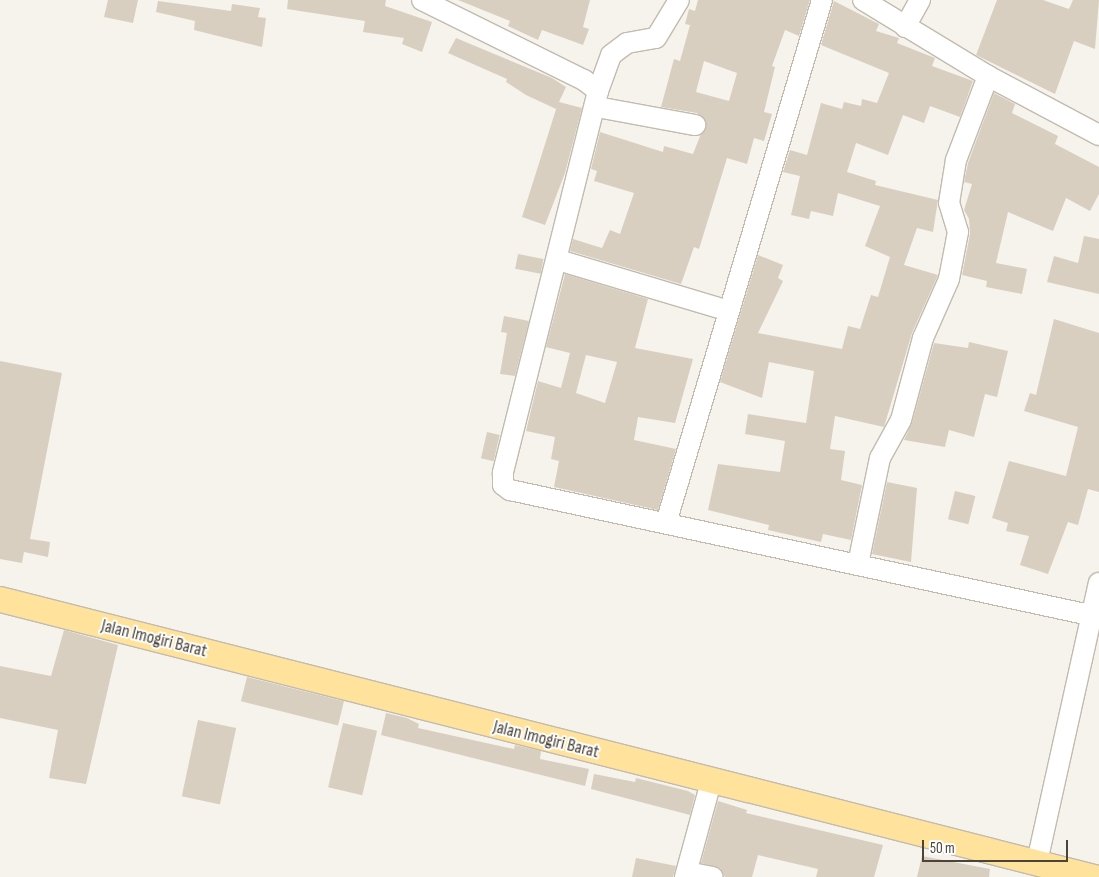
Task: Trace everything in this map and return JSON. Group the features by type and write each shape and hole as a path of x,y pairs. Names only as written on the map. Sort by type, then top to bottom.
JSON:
{"main road":[{"name":"Jalan Imogiri Barat","path":"0,599 711,782 1094,877"}],"street":[{"path":"422,0 584,80 597,99 695,126"},
{"path":"679,0 656,38 618,47 604,65 558,260 503,473 503,485 510,490 1095,615"},
{"path":"666,523 822,0"},
{"path":"863,0 988,76 1099,135"},
{"path":"905,27 920,0"},
{"path":"858,564 880,458 901,420 923,338 949,279 958,232 949,203 956,160 988,76"},
{"path":"558,260 729,311"},
{"path":"1037,862 1095,615 1099,582"},
{"path":"711,782 686,874 713,877"}],"building":[{"path":"108,0 138,0 133,23 104,17"},
{"path":"288,0 386,0 385,6 432,22 422,52 402,44 404,38 363,32 365,21 287,9"},
{"path":"458,0 590,0 583,27 589,29 583,45 542,30 538,40 508,26 510,21"},
{"path":"698,0 810,0 799,36 785,30 772,66 775,67 764,112 772,114 764,141 754,138 747,164 727,158 699,249 694,247 681,284 570,251 573,239 602,248 610,230 620,234 634,193 594,181 597,171 591,169 600,132 663,152 664,146 693,154 706,121 697,113 661,107 674,59 680,61 690,25 685,24 689,9 695,11","holes":["704,61 737,73 729,101 696,92"]},
{"path":"997,0 1043,0 1069,9 1073,0 1099,0 1095,49 1074,41 1055,94 976,55"},
{"path":"158,1 231,11 232,4 260,8 258,17 266,18 262,47 194,30 195,21 156,12"},
{"path":"834,1 879,24 876,31 899,38 897,43 935,58 932,66 973,81 960,117 930,106 924,123 903,115 888,155 856,143 847,172 876,181 875,185 938,200 933,232 917,228 904,265 938,275 912,333 884,427 835,416 830,449 845,451 841,480 862,485 851,540 823,534 821,542 768,530 769,525 708,510 718,464 780,472 785,441 745,434 748,414 806,423 814,371 769,362 762,398 720,382 758,255 783,265 778,278 783,281 758,333 842,349 848,326 860,329 871,295 878,297 890,257 865,246 880,206 838,193 833,216 811,211 809,219 791,215 800,176 783,172 790,150 807,155 821,103 842,109 844,102 861,106 862,99 877,103 889,73 821,45"},
{"path":"456,38 552,78 566,87 559,102 582,108 565,173 545,225 522,217 558,103 556,109 526,95 506,82 507,79 448,53"},
{"path":"994,93 1015,104 1012,113 1058,136 1055,144 1099,167 1099,194 1090,211 1066,198 1053,231 1008,212 996,263 1027,269 1022,294 986,287 987,281 962,275 970,234 969,219 964,210 972,184 964,182 968,163"},
{"path":"1084,236 1099,239 1099,294 1047,282 1054,256 1078,263"},
{"path":"518,254 544,259 541,274 515,269"},
{"path":"565,274 648,299 635,348 693,359 675,423 638,417 634,440 676,449 658,510 554,487 559,461 551,459 555,437 526,431 538,381 561,388 570,353 546,347","holes":["586,355 617,362 605,403 576,393"]},
{"path":"504,316 529,321 515,376 500,374 507,333 501,332"},
{"path":"1054,319 1099,333 1099,492 1088,489 1078,525 1068,522 1048,574 1020,565 1029,536 1006,531 1008,523 992,518 1009,461 1066,476 1078,427 1024,411 1030,393 1036,395"},
{"path":"969,342 1008,351 997,397 985,394 974,437 949,430 945,447 904,440 912,423 934,343 968,348"},
{"path":"0,361 62,373 30,539 50,542 48,557 24,552 22,563 0,559"},
{"path":"487,432 500,435 494,461 481,458"},
{"path":"887,482 917,488 911,562 872,554"},
{"path":"955,491 975,496 968,524 948,519"},
{"path":"64,630 118,645 86,784 49,778 58,730 0,718 0,666 51,676"},
{"path":"247,677 344,701 338,725 241,701"},
{"path":"386,713 407,718 419,724 418,728 514,749 515,745 541,751 540,759 589,769 585,786 381,735"},
{"path":"198,720 236,728 220,804 182,796"},
{"path":"343,723 377,731 362,795 328,787"},
{"path":"594,774 635,782 636,778 688,791 695,795 690,815 591,789"},
{"path":"718,801 747,810 746,813 883,845 874,877 816,877 818,869 758,855 752,877 725,877 720,868 701,863"},
{"path":"922,856 990,869 989,877 917,877"},
{"path":"636,858 676,866 673,877 632,877"}]}
